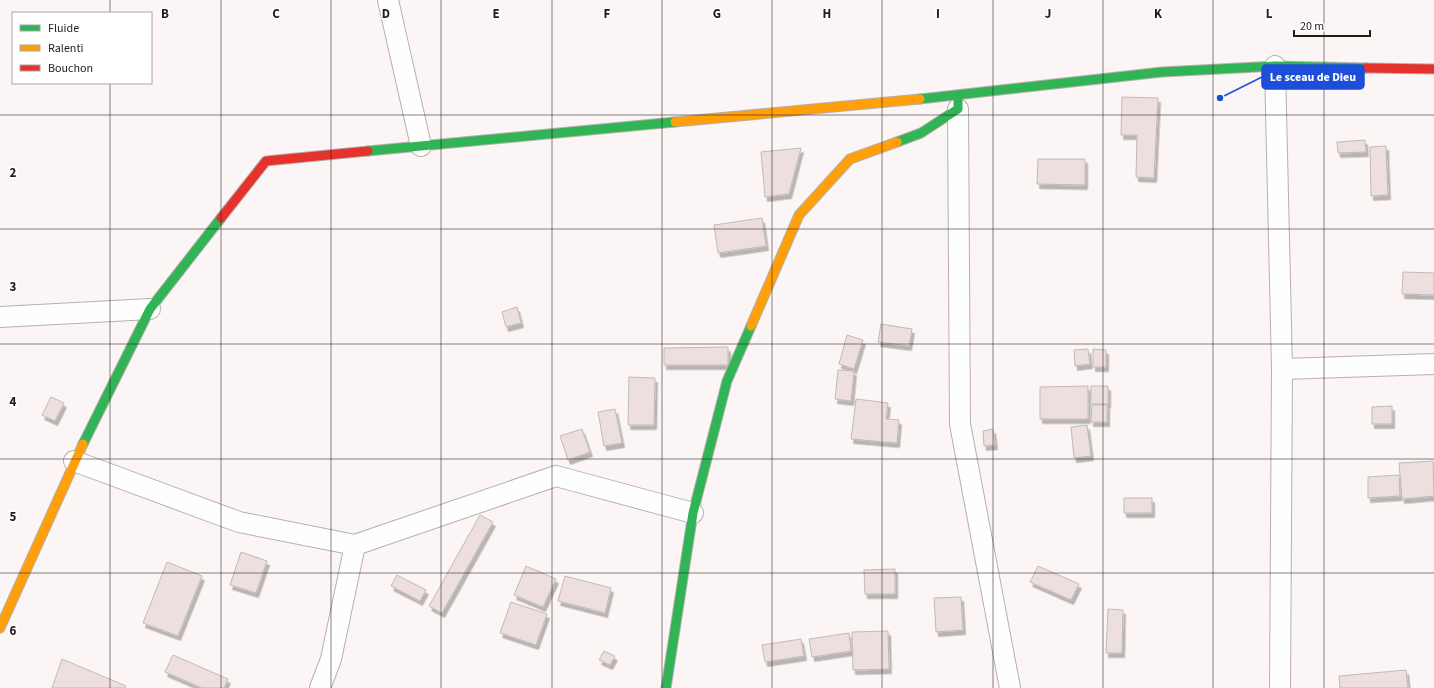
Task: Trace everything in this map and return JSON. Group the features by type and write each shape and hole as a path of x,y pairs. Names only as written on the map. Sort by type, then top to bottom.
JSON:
{"street":[{"path":"388,0 420,146"},
{"path":"0,627 74,460 150,310 266,161 420,146 958,102 1162,72 1274,66 1434,69"},
{"path":"1274,66 1282,370 1280,688"},
{"path":"666,688 693,513 727,381 799,215 850,160 921,133 958,102"},
{"path":"958,102 960,424 1010,688"},
{"path":"0,317 150,310"},
{"path":"1282,370 1434,364"},
{"path":"74,460 239,522 355,545 556,476 693,513"},
{"path":"320,688 331,659 355,545"}],"building":[{"path":"1122,97 1158,98 1154,178 1136,177 1137,135 1121,135"},
{"path":"1365,140 1366,152 1338,153 1337,142"},
{"path":"1386,146 1388,195 1371,196 1370,147"},
{"path":"801,148 789,194 765,197 761,152"},
{"path":"1038,159 1085,159 1085,185 1037,184"},
{"path":"762,218 766,246 718,253 714,225"},
{"path":"1403,272 1434,273 1434,295 1402,294"},
{"path":"517,307 521,323 506,327 502,312"},
{"path":"881,324 912,329 909,346 878,342"},
{"path":"847,335 863,340 854,369 839,364"},
{"path":"728,347 728,365 664,365 664,348"},
{"path":"1088,349 1090,364 1075,366 1074,350"},
{"path":"1093,349 1106,350 1106,367 1093,367"},
{"path":"838,370 854,371 851,401 835,399"},
{"path":"629,377 655,378 654,425 628,425"},
{"path":"1088,386 1088,419 1040,419 1040,387"},
{"path":"1091,386 1108,386 1108,404 1091,404"},
{"path":"51,397 64,403 55,421 42,415"},
{"path":"856,399 888,403 886,419 899,420 897,443 851,439"},
{"path":"1092,405 1107,405 1107,422 1091,422"},
{"path":"1392,406 1392,424 1372,424 1372,407"},
{"path":"615,409 622,443 604,446 598,412"},
{"path":"1087,425 1091,456 1074,458 1071,427"},
{"path":"582,429 590,452 568,460 560,436"},
{"path":"993,429 995,445 984,446 983,431"},
{"path":"1433,461 1434,496 1402,499 1399,463"},
{"path":"1399,475 1400,496 1368,498 1368,477"},
{"path":"1124,498 1152,498 1152,513 1124,513"},
{"path":"480,515 493,522 442,613 429,606"},
{"path":"241,552 267,561 256,593 230,585"},
{"path":"167,562 202,576 178,636 143,623"},
{"path":"526,566 556,579 543,607 514,595"},
{"path":"1038,566 1079,584 1071,600 1030,582"},
{"path":"895,569 895,594 865,594 864,570"},
{"path":"397,575 426,590 420,601 391,586"},
{"path":"565,576 611,588 605,613 558,601"},
{"path":"961,597 963,630 936,632 934,598"},
{"path":"511,602 547,614 536,645 500,633"},
{"path":"1108,609 1123,610 1122,653 1106,653"},
{"path":"888,631 889,669 853,670 852,632"},
{"path":"849,633 851,651 812,657 809,639"},
{"path":"801,639 804,656 765,662 762,645"},
{"path":"604,651 615,656 610,665 599,660"},
{"path":"173,655 228,679 224,688 202,688 165,672"},
{"path":"62,659 126,686 125,688 52,688"},
{"path":"1406,670 1408,688 1340,688 1339,676"}],"traffic: fast":[{"path":"920,99 1162,72 1275,66 1366,68"},
{"path":"897,142 921,133 958,109 958,95"},
{"path":"368,151 675,122"},
{"path":"83,444 150,309 221,218"},
{"path":"666,688 693,513 727,381 751,326"}],"traffic: slow":[{"path":"675,122 920,99"},
{"path":"751,326 799,215 850,159 897,142"},
{"path":"0,628 83,444"}],"traffic: jam":[{"path":"1366,68 1434,69"},
{"path":"221,218 266,161 368,151"}],"place":[{"name":"Le sceau de Dieu","path":"1220,98"}]}
